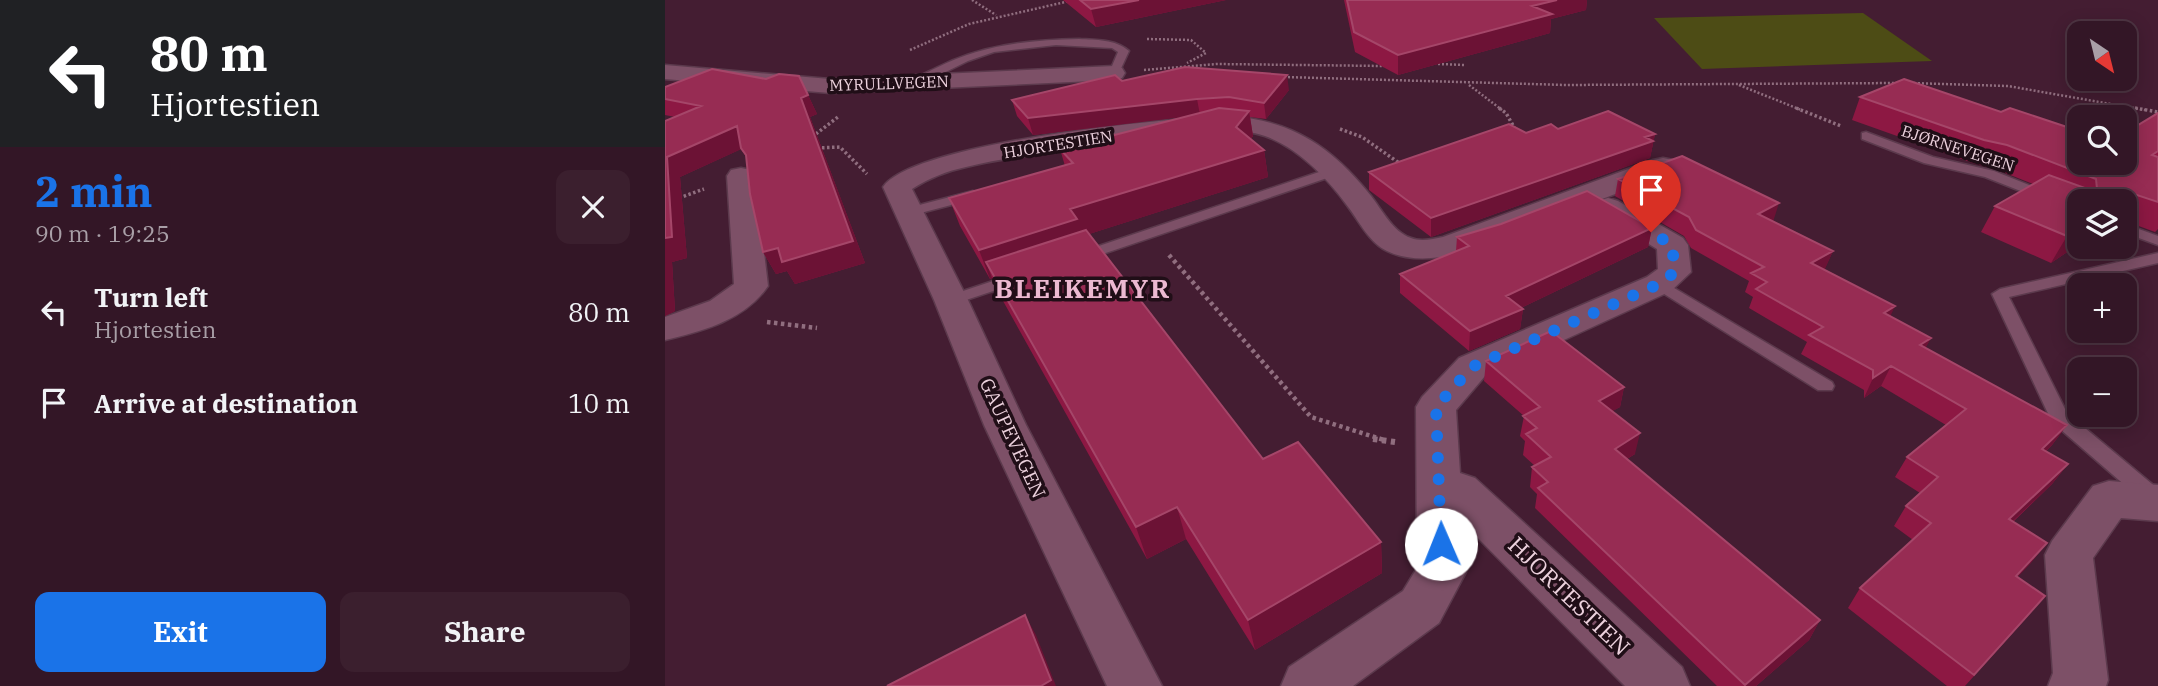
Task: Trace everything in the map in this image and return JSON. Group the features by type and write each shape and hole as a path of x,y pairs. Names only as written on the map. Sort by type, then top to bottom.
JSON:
{"street":[{"name":"MYRULLVEGEN","path":"665,72 830,86 1114,73"},
{"name":"HJORTESTIEN","path":"903,200 922,172 973,157 1168,127 1260,127 1286,136 1340,179 1385,237 1404,248 1425,251 1449,246 1682,159"},
{"path":"665,330 705,317 741,298 751,286 741,176"},
{"path":"1308,686 1421,607 1441,572 1436,407 1472,367 1659,284 1675,272 1672,245 1587,195"},
{"name":"GAUPEVEGEN","path":"903,200 951,300 1005,425 1135,686"},
{"name":"HJORTESTIEN","path":"1439,468 1663,686"},
{"path":"2075,686 2081,680 2069,555 2109,499 2158,502"}],"lane":[{"path":"913,84 980,52 1002,47 1090,41 1108,42 1119,46 1123,51 1114,73"},
{"path":"1168,142 1230,125"},
{"name":"BJØRNEVEGEN","path":"1866,136 1929,160 1989,174 2067,205"},
{"path":"1063,262 1151,233 1340,179"},
{"path":"903,200 987,191"},
{"path":"2137,233 2158,241"},
{"path":"2158,258 2000,294 2059,417 2158,502"},
{"path":"951,300 1026,275"},
{"path":"1659,284 1825,386"}],"path":[{"path":"972,0 996,15"},
{"path":"1206,52 1183,65 1384,66"},
{"path":"1435,64 1465,65"},
{"path":"1276,76 1469,84 1929,83 2008,86 2158,112"},
{"path":"1469,84 1506,113 1516,132 1511,135"},
{"path":"1738,84 1866,136"},
{"path":"812,148 840,147 873,180 903,200"},
{"path":"1340,179 1408,170"},
{"path":"1151,233 1311,417 1374,439 1439,468"},
{"path":"741,298 755,306 761,321 817,328"}],"shaded area":[{"path":"1863,13 1932,61 1702,69 1654,18"}],"building":[{"path":"1080,0 1139,0 1091,9"},
{"path":"1347,0 1557,0 1532,6 1552,14 1398,55 1354,32"},
{"path":"1185,67 1287,75 1264,103 1229,97 1197,99 1028,118 1012,100 1115,75 1122,81"},
{"path":"712,69 766,79 779,74 799,76 808,95 801,98 853,241 782,262 778,248 763,252 750,194 746,155 741,148 737,126 667,157 672,237 665,238 665,121 701,106 665,99 665,87"},
{"path":"1904,79 2001,112 2010,108 2067,127 2067,168 2007,145 1984,140 1860,97"},
{"path":"1219,108 1249,111 1236,127 1264,150 1070,209 1077,219 979,250 949,198 1073,163 1060,149"},
{"path":"1608,111 1655,134 1645,137 1653,141 1431,218 1369,172 1509,124 1526,133 1551,124 1558,129"},
{"path":"2158,113 2158,151 2152,155 2158,157 2158,202 2137,195 2137,189 2097,189 2096,179 2086,175 2137,175 2137,126"},
{"path":"1682,156 1779,203 1758,214 1833,251 1811,263 1895,306 1884,313 1931,338 1920,345 2067,425 2042,449 2068,464 2009,519 2047,543 2016,576 2045,596 1974,675 1860,588 1931,523 1906,506 1938,477 1907,457 1966,409 1891,366 1873,378 1873,370 1809,335 1823,327 1756,289 1767,282 1751,273 1764,267 1696,230 1689,217 1618,179"},
{"path":"2049,175 2088,189 2067,189 2067,236 1995,206"},
{"path":"1587,191 1652,228 1506,296 1523,309 1470,331 1400,274 1469,246 1457,237 1501,224"},
{"path":"1086,230 1263,459 1298,442 1381,542 1248,620 1177,507 1136,527 986,262"},
{"path":"1551,331 1624,387 1599,401 1640,433 1615,449 1820,620 1745,685 1538,488 1548,482 1532,467 1551,457 1526,434 1537,428 1523,416 1540,407 1486,361"},
{"path":"1025,615 1051,680 1041,686 887,686"}],"district":[{"name":"BLEIKEMYR","path":"1083,289"}],"route":[{"path":"1441,544 1436,407 1472,367 1659,284 1675,272 1672,245 1651,232"}]}
